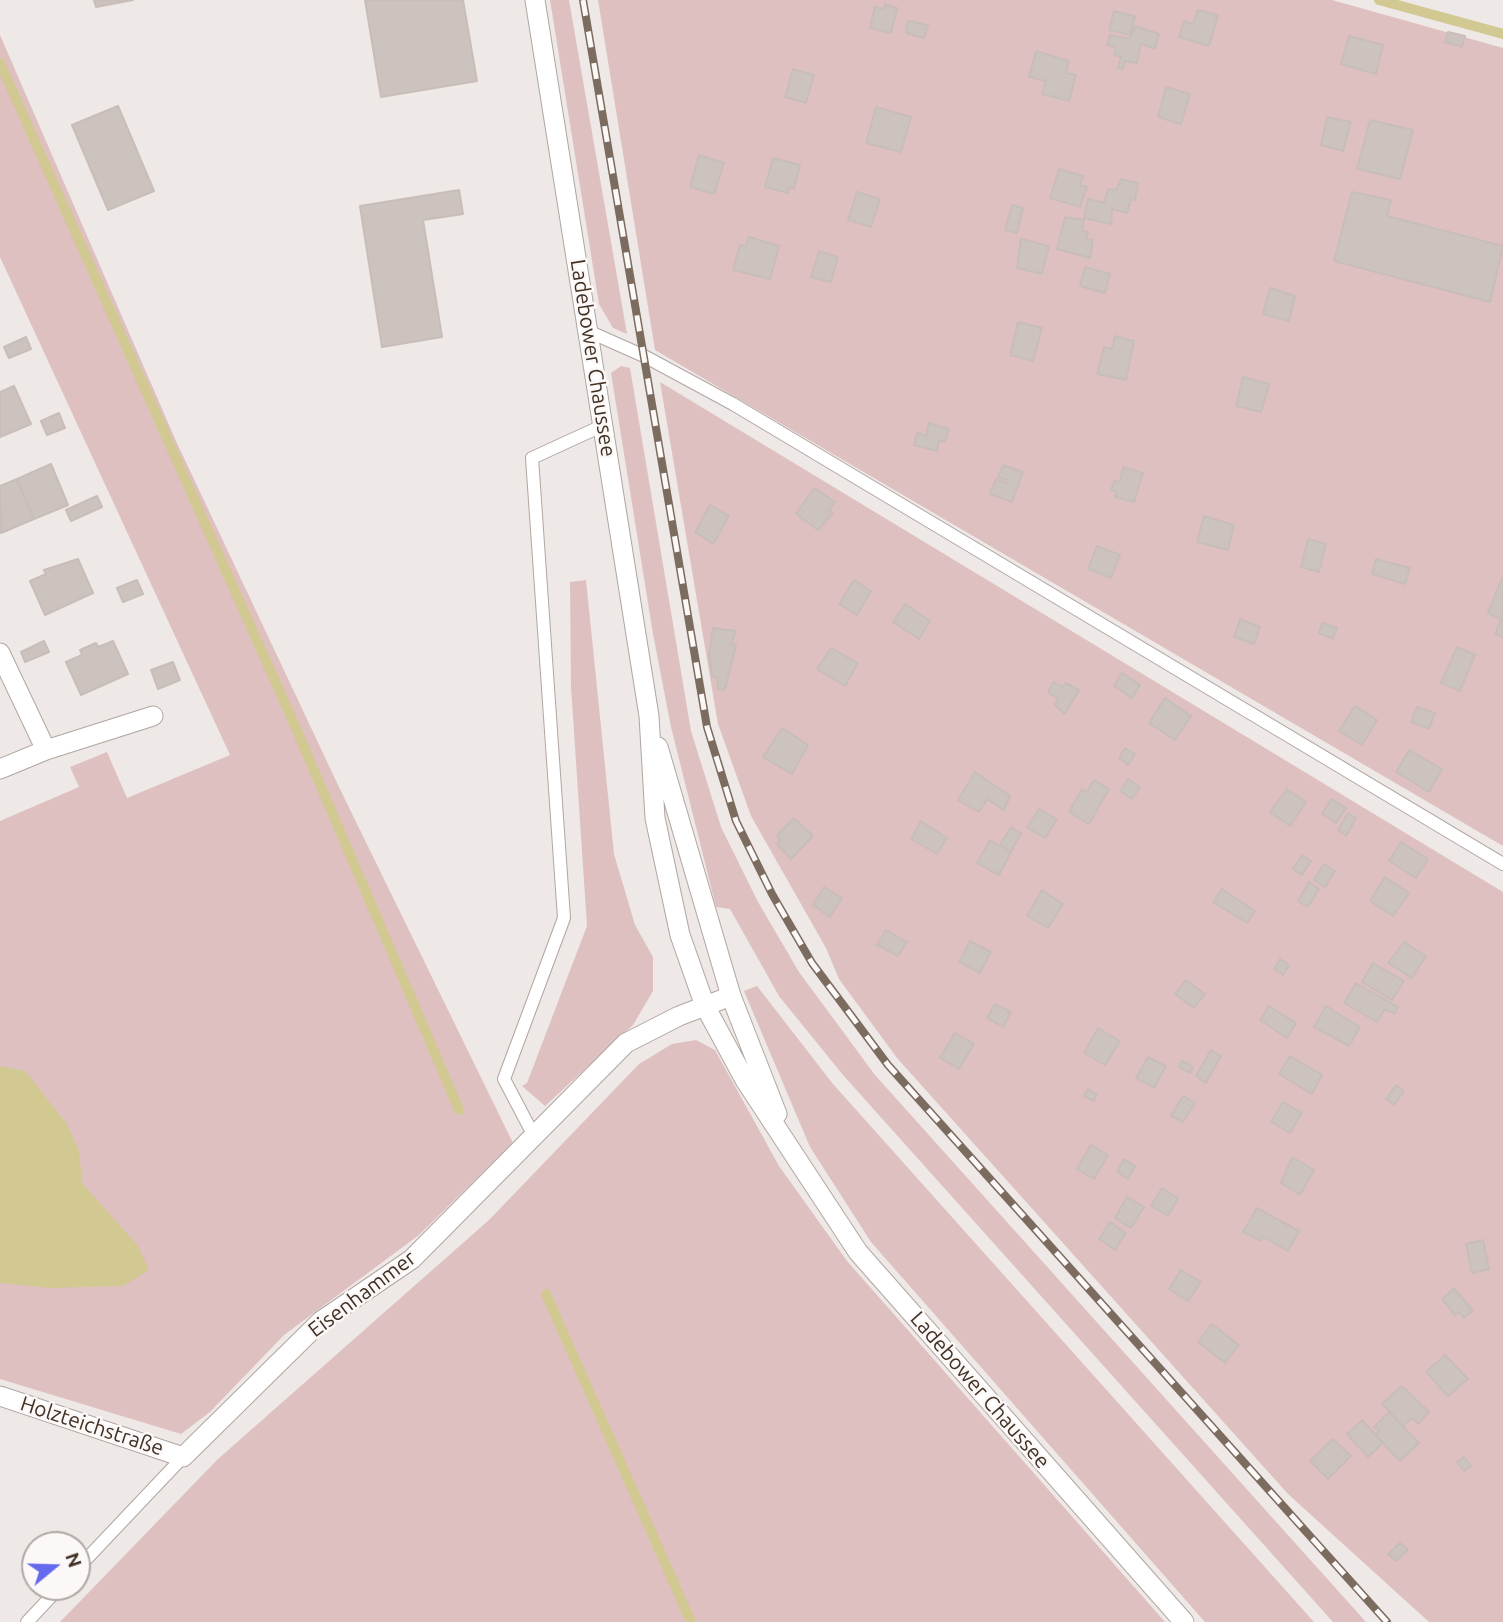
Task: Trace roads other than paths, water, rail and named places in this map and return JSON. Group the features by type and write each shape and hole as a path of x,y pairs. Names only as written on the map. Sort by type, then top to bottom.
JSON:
{"street":[{"name":"Ladebower Chaussee","path":"535,0 590,332 649,716 655,818 680,935 705,1006 745,1080 858,1252 1184,1622"},
{"path":"0,653 46,750"},
{"path":"0,769 46,750 153,716"},
{"name":"Ladebower Chaussee","path":"649,716 731,996 790,1148"},
{"name":"Eisenhammer","path":"183,1457 321,1321 412,1259 626,1044 731,996"},
{"name":"Holzteichstraße","path":"0,1395 183,1457"}],"lane":[{"path":"590,332 644,356 733,404 1503,864"},
{"path":"534,1136 504,1079 564,918 532,458 604,425"},
{"name":"Eisenhammer","path":"91,1554 183,1457"},
{"path":"27,1622 47,1601"}],"waterway":[{"path":"1379,0 1503,34"},
{"path":"0,63 298,733 459,1110"},
{"path":"546,1294 691,1622"}],"railway":[{"path":"583,0 707,727 736,821 772,894 812,963 888,1065 1387,1622"}]}
